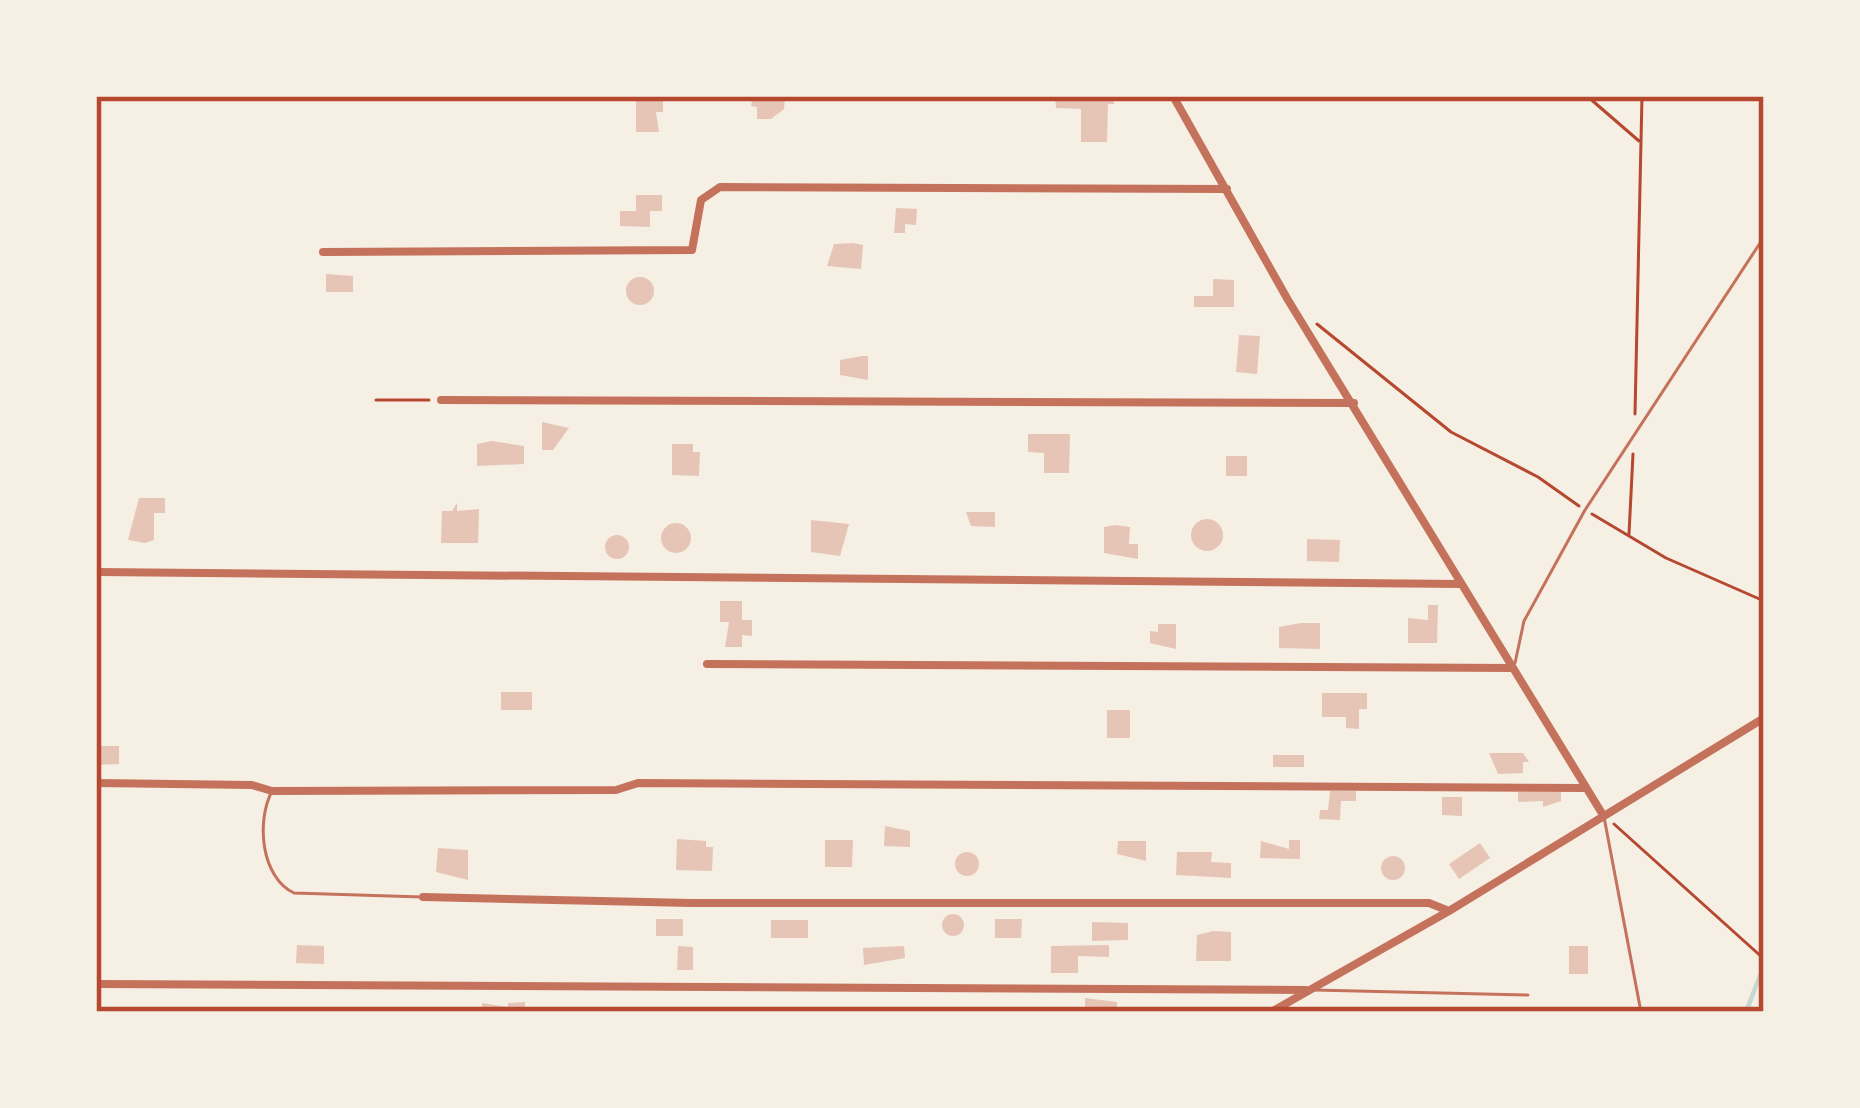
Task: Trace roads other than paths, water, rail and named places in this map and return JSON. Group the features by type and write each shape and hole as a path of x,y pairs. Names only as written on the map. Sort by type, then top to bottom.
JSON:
{"street":[{"path":"1173,96 1288,300 1604,815"},
{"path":"323,253 692,250 701,200 720,188 1227,189"},
{"path":"441,400 1354,404"},
{"path":"96,572 1461,584"},
{"path":"707,664 1514,668"},
{"path":"1271,1012 1449,911 1764,718"},
{"path":"96,783 252,785 272,791 616,790 638,783 1586,788"},
{"path":"423,897 1429,903 1449,911"},
{"path":"96,984 1306,990"}],"lane":[{"path":"1514,668 1524,621 1585,510 1764,237"},
{"path":"272,791 263,838 269,864 283,888 294,893 423,897"},
{"path":"1604,815 1642,1012"},
{"path":"1306,990 1528,995"}],"waterway":[{"path":"1746,1012 1761,973"}]}
